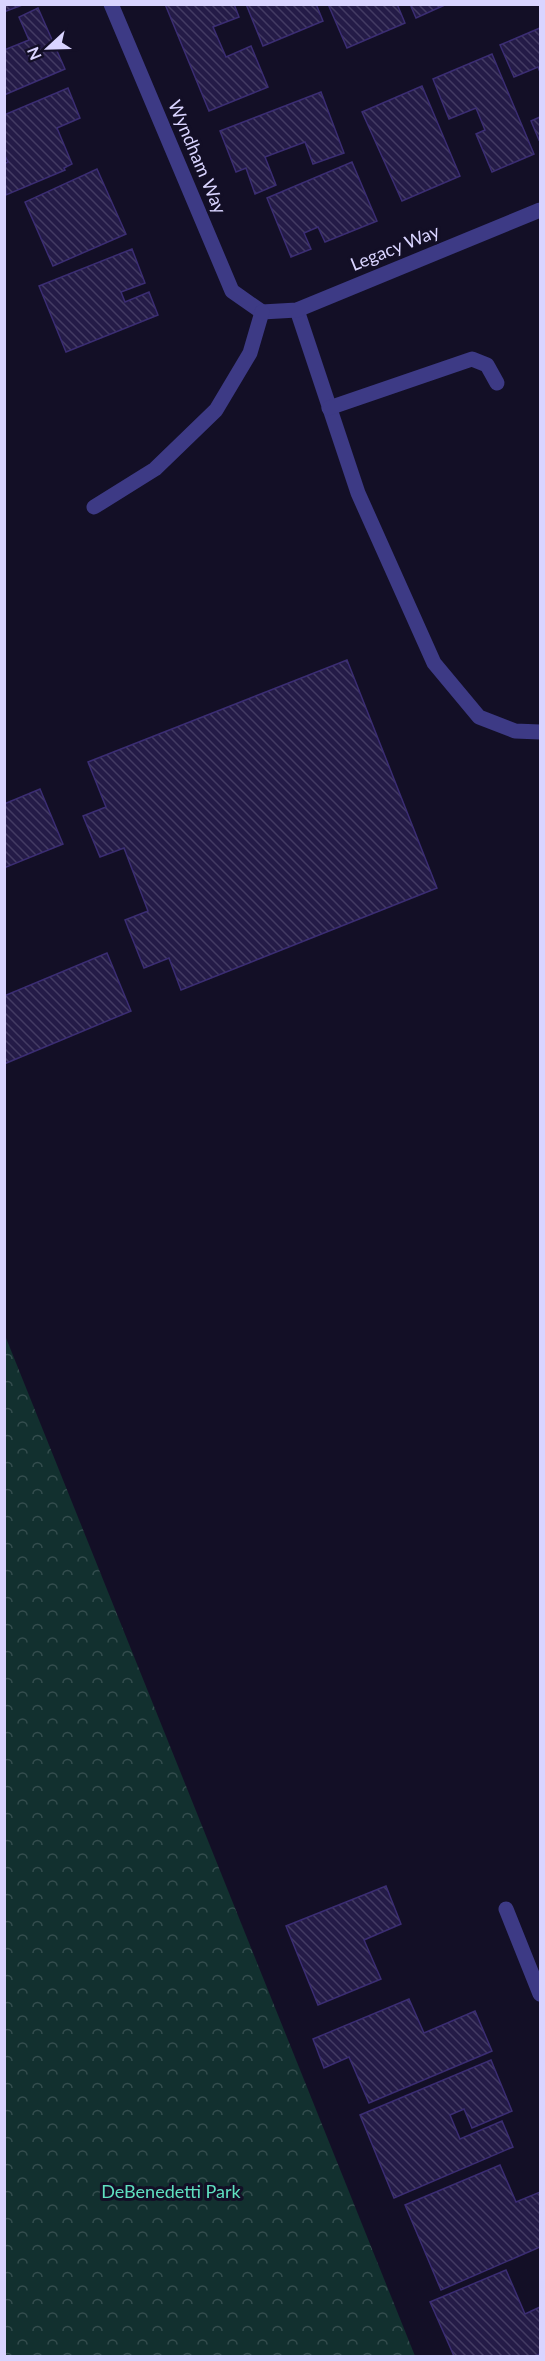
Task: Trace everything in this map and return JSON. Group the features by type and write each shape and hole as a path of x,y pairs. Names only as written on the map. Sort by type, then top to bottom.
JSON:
{"street":[{"name":"Wyndham Way","path":"111,4 232,291 262,312"},
{"name":"Legacy Way","path":"262,312 297,310 540,210"},
{"path":"297,310 358,494 434,663 479,717 514,731 540,732"},
{"path":"94,507 155,469 216,410 250,353 262,312"},
{"path":"329,408 472,359 487,365 497,384"},
{"path":"506,1909 540,1994"}],"green space":[{"name":"DeBenedetti Park","path":"4,1333 415,2356 5,2356"}],"building":[{"path":"4,4 25,4 4,12"},
{"path":"165,4 234,4 239,17 213,27 226,57 251,46 268,87 209,111"},
{"path":"246,4 316,4 323,21 263,46"},
{"path":"328,4 397,4 405,23 347,48"},
{"path":"410,4 447,4 416,18"},
{"path":"38,8 65,69 4,95 4,50 29,40 19,17"},
{"path":"540,28 540,72 538,67 514,77 500,45"},
{"path":"492,54 534,154 492,172 476,134 485,130 476,108 449,119 433,79"},
{"path":"422,86 460,176 402,201 362,112"},
{"path":"68,88 80,118 57,128 72,164 64,168 65,170 6,195 4,164 8,162 4,154 4,115"},
{"path":"321,92 344,153 313,164 305,142 265,157 276,185 255,194 246,168 236,172 220,131"},
{"path":"540,117 540,139 539,140 531,121"},
{"path":"352,162 377,221 325,242 318,227 304,233 311,249 291,257 267,198"},
{"path":"97,169 126,234 53,266 25,202"},
{"path":"132,249 145,283 121,292 125,302 149,292 158,315 66,352 39,286"},
{"path":"347,660 437,888 181,990 169,958 144,968 125,920 148,911 124,848 100,857 83,816 106,807 88,762"},
{"path":"40,789 63,844 4,868 4,804"},
{"path":"107,953 131,1011 4,1064 4,996"},
{"path":"386,1886 401,1924 364,1940 381,1979 318,2005 286,1926"},
{"path":"409,1999 424,2033 475,2011 492,2051 369,2103 349,2057 324,2068 313,2039"},
{"path":"491,2060 512,2111 472,2128 464,2109 450,2115 460,2139 502,2121 513,2147 394,2198 360,2115"},
{"path":"500,2165 516,2202 540,2192 540,2247 441,2290 405,2205"},
{"path":"506,2270 525,2314 540,2307 540,2354 535,2356 454,2356 430,2302"}]}
